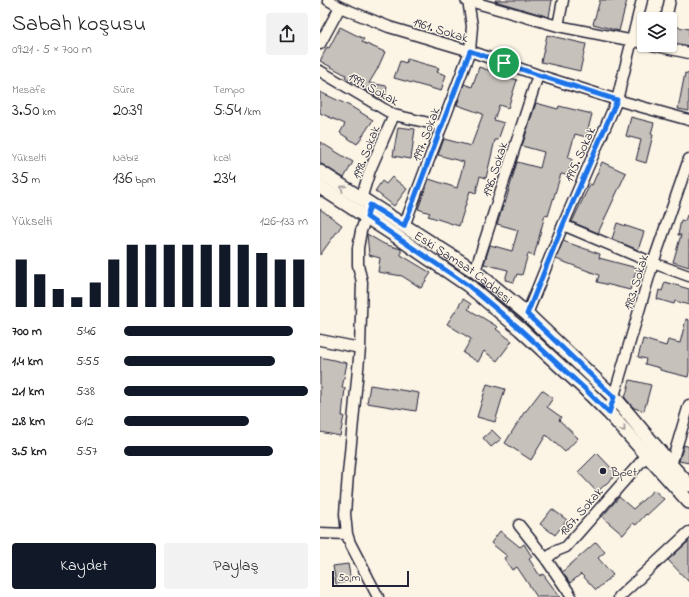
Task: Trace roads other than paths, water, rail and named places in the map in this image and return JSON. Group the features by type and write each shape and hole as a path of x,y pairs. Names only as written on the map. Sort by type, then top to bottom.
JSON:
{"street":[{"name":"1961. Sokak","path":"328,0 340,7 389,27 470,51 538,75 617,100 689,120"},
{"path":"467,0 558,26 637,41"},
{"name":"1997. Sokak","path":"404,226 470,51 472,26 467,0"},
{"path":"558,26 564,0"},
{"name":"1995. Sokak","path":"527,314 563,225 617,100 642,0"},
{"path":"667,12 670,0"},
{"path":"320,44 340,7"},
{"path":"677,50 689,53"},
{"name":"1999. Sokak","path":"320,71 394,115 442,126"},
{"name":"1996. Sokak","path":"475,271 538,75"},
{"name":"1998. Sokak","path":"378,597 350,543 347,534 345,514 360,348 362,282 358,265 358,248 366,207 370,170 394,115"},
{"name":"1983. Sokak","path":"609,413 653,263 689,159"},
{"name":"Eski Samsat Caddesi","path":"320,172 469,286 537,345 609,413 646,456 689,502"},
{"name":"Eski Samsat Caddesi","path":"320,187 366,207 404,226 475,271 527,314 614,397 670,465 689,485"},
{"path":"563,225 653,263 689,276"},
{"path":"320,340 360,348"},
{"path":"670,465 689,405"},
{"name":"1867. Sokak","path":"546,559 556,551 566,547 646,456"},
{"path":"519,525 546,559 570,594"},
{"path":"619,597 689,532"},
{"path":"320,533 347,534"}],"place":[{"name":"Bpet","path":"603,471"}]}
